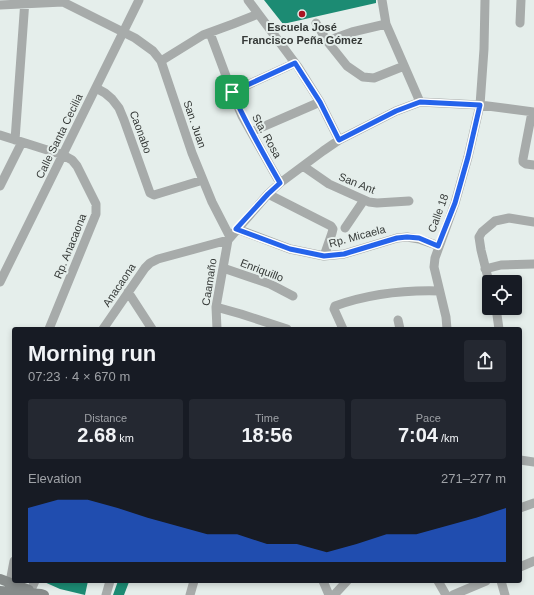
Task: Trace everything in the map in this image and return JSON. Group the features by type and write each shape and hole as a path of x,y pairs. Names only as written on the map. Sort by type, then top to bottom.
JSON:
{"street":[{"name":"Calle Santa Cecilia","path":"0,282 139,0"},
{"path":"248,0 295,63 320,102 339,140"},
{"path":"382,0 386,24 420,102"},
{"name":"Calle 18","path":"447,327 446,316 439,291 434,262 438,246 455,203 468,157 480,105 484,50 485,0"},
{"path":"520,24 521,0"},
{"name":"San. Juan","path":"64,1 142,43 154,51 161,61 192,153 212,202 229,238"},
{"path":"0,5 25,2 64,1"},
{"path":"0,186 18,141 25,2"},
{"path":"161,61 203,35 258,14"},
{"path":"316,23 327,41 347,66 363,78 374,78 404,66"},
{"path":"327,41 352,32 386,24"},
{"name":"Sta. Rosa","path":"210,33 242,116 280,183"},
{"path":"232,92 295,63"},
{"name":"Caonabo","path":"96,88 112,99 119,108 150,193 154,195 203,180"},
{"path":"251,132 320,102"},
{"path":"229,238 268,194 280,183 339,140 396,111 420,102 480,105 533,112 522,159 526,164 534,165"},
{"name":"Rp. Anacaona","path":"0,135 72,160 78,166 96,204 96,214 50,327"},
{"name":"San Ant","path":"303,166 329,184 369,202 409,201"},
{"path":"268,194 331,226 333,229 324,256"},
{"path":"345,228 364,200"},
{"path":"487,275 479,237 485,228 495,222 509,218 534,222"},
{"name":"Rp. Micaela","path":"236,229 290,249 324,256 344,254 397,238 407,237 419,238 438,246"},
{"name":"Caamaño","path":"217,327 216,307 229,238"},
{"name":"Anacaona","path":"104,327 150,263 158,259 229,238"},
{"path":"485,269 501,265 534,264"},
{"name":"Enriquillo","path":"223,268 270,284 293,296"},
{"path":"339,327 334,309 335,306 354,299 378,294 417,290 439,291"},
{"path":"128,292 151,327"},
{"path":"216,307 280,327"},
{"path":"497,315 499,327"},
{"path":"398,320 400,327"},
{"path":"522,460 534,462"},
{"path":"522,507 534,503"},
{"path":"522,566 534,561"},
{"path":"5,581 12,565"},
{"path":"16,583 33,586 42,594"},
{"path":"106,595 109,583"},
{"path":"190,595 193,583"},
{"path":"324,583 329,595"},
{"path":"334,595 345,583"},
{"path":"439,583 446,595"},
{"path":"453,595 481,583"},
{"path":"502,583 505,595"},
{"path":"0,591 42,594"}],"building":[{"name":"Escuela José Francisco Peña Gómez","path":"264,0 376,0 376,3 283,24"},
{"path":"46,583 88,583 85,595 60,589"},
{"path":"117,583 129,583 124,595 113,595"}],"place":[{"name":"Escuela José Francisco Peña Gómez","path":"302,14"}],"route":[{"path":"295,63 320,102 339,140 396,111 420,102 480,105 468,157 455,203 438,246 419,238 407,237 397,238 344,254 324,256 290,249 236,229 280,183 242,116 232,92 295,63"}]}
